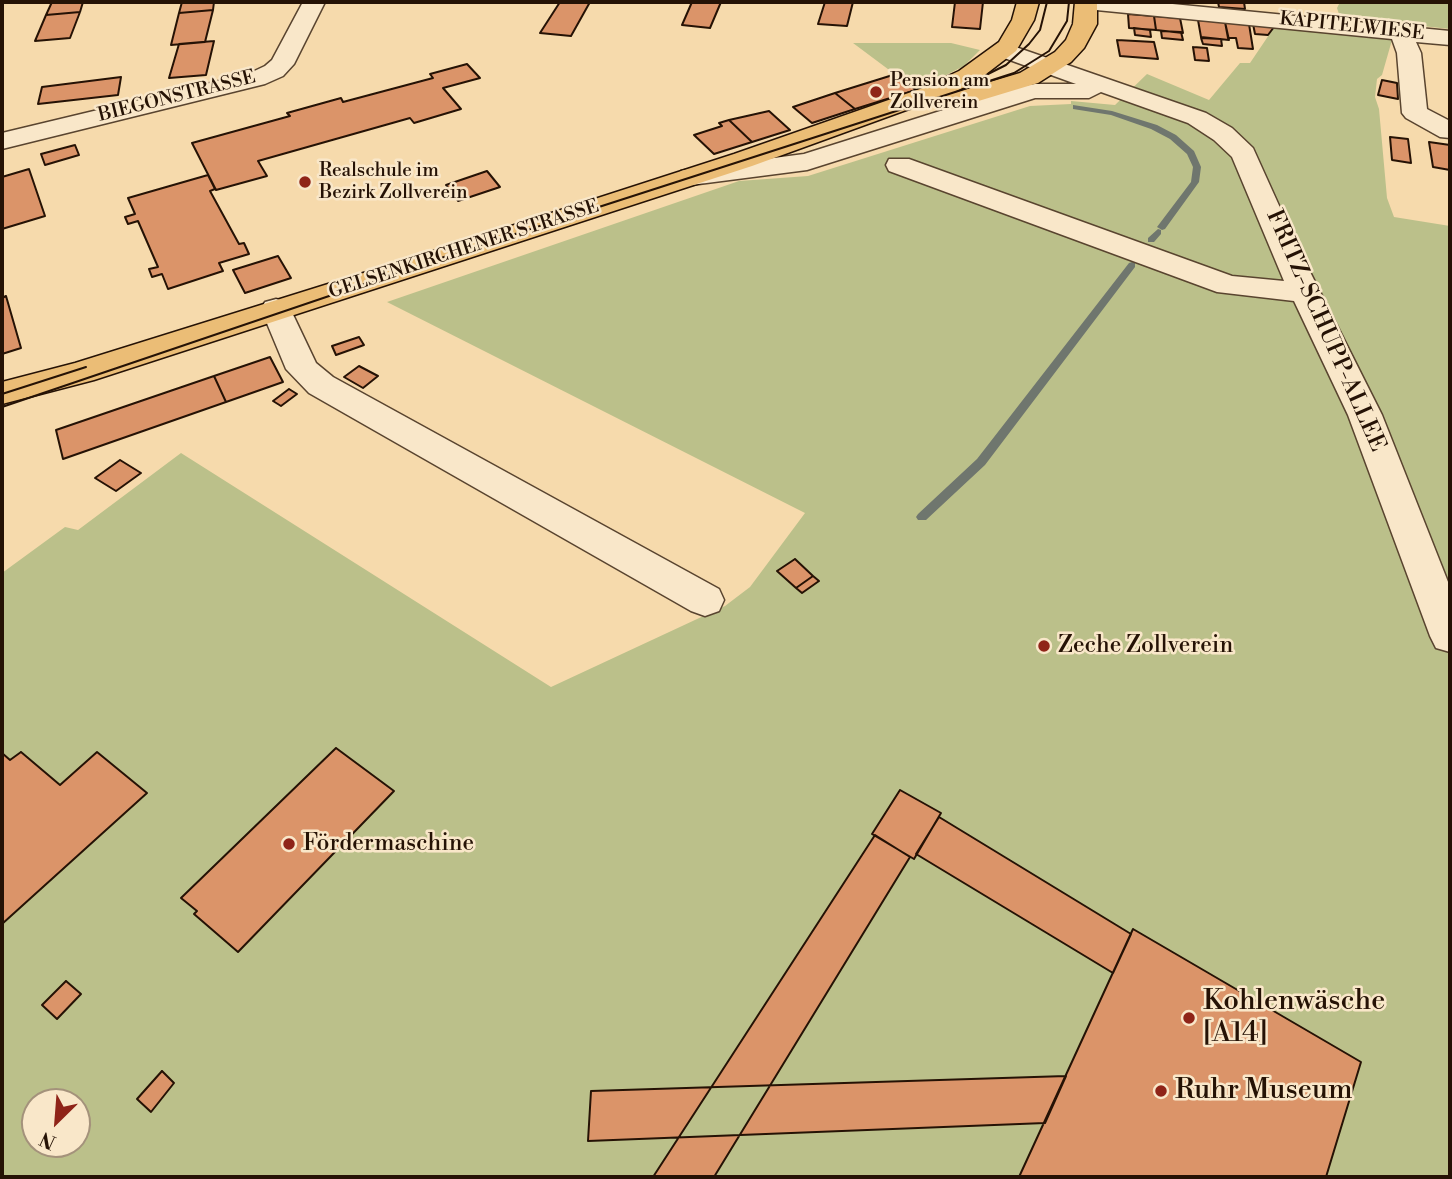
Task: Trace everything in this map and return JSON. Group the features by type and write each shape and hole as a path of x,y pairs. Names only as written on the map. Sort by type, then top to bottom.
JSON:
{"main road":[{"name":"GELSENKIRCHENER STRASSE","path":"2,393 82,372 691,177 844,126 929,94 968,76 1004,50 1023,20 1028,2"},
{"path":"1076,43 1085,24 1086,2"},
{"name":"GELSENKIRCHENER STRASSE","path":"844,126 927,109 1029,78 1049,66 1076,43"},
{"name":"GELSENKIRCHENER STRASSE","path":"2,407 82,372"}],"street":[{"name":"BIEGONSTRASSE","path":"2,141 256,79 274,71 282,64 314,2"},
{"name":"KAPITELWIESE","path":"1086,2 1450,38"},
{"path":"1401,32 1409,53 1415,113 1449,131"},
{"name":"FRITZ-SCHUPP-ALLEE","path":"1076,43 1126,92"},
{"path":"1004,50 1049,66"},
{"name":"FRITZ-SCHUPP-ALLEE","path":"1049,66 1197,118 1235,144 1251,165 1285,252 1365,415 1450,636"},
{"name":"FRITZ-SCHUPP-ALLEE","path":"691,177 807,162 1035,91 1126,92"},
{"path":"899,165 1228,285 1306,293"},
{"path":"276,309 302,369 321,385 705,600"}],"green space":[{"path":"1340,2 1450,2 1450,29 1340,17 1337,8"},
{"name":"Zeche Zollverein","path":"1275,26 1392,40 1382,75 1377,79 1375,97 1379,109 1387,198 1394,217 1450,226 1450,1177 2,1177 2,573 65,527 78,530 181,453 551,687 725,606 750,587 805,513 387,302 739,181 808,176 1030,106 1071,104 1071,101 1115,105 1147,74 1209,100 1240,63 1250,63"},
{"path":"853,43 951,43 980,50 964,66 916,90"}],"building":[{"path":"52,2 83,2 80,12 46,15"},
{"path":"182,2 214,2 213,10 179,13"},
{"path":"560,2 590,2 571,36 540,33"},
{"path":"692,2 721,2 710,28 682,25"},
{"path":"825,2 853,2 847,26 818,24"},
{"path":"955,2 983,2 980,29 952,27"},
{"path":"1218,2 1244,2 1245,9 1219,7"},
{"path":"213,10 205,42 171,45 179,13"},
{"path":"80,12 70,38 35,41 46,15"},
{"path":"1128,14 1154,16 1156,30 1129,28"},
{"path":"1154,16 1180,18 1183,33 1156,30"},
{"path":"1198,20 1225,22 1229,40 1201,37"},
{"path":"1225,22 1249,24 1253,49 1238,48 1236,38 1228,38"},
{"path":"1253,24 1274,27 1268,35 1255,34"},
{"path":"1134,28 1150,30 1151,37 1135,35"},
{"path":"1161,31 1181,32 1183,40 1162,38"},
{"path":"1201,38 1221,39 1222,46 1203,44"},
{"path":"1117,40 1154,42 1158,59 1120,56"},
{"path":"214,41 206,75 169,78 179,44"},
{"path":"1193,47 1207,48 1209,61 1195,60"},
{"path":"467,64 480,78 443,88 461,109 414,123 410,118 258,161 267,176 216,190 192,143 290,116 287,113 341,98 343,102 433,78 430,74"},
{"name":"Pension am Zollverein","path":"896,74 916,90 855,109 835,93"},
{"path":"121,77 118,95 38,104 42,87"},
{"path":"1382,80 1397,83 1398,99 1378,95"},
{"path":"835,93 855,109 812,123 793,107"},
{"path":"769,111 790,130 752,142 729,120"},
{"path":"729,120 752,142 714,154 694,135 722,126 719,123"},
{"path":"1390,137 1408,139 1411,163 1392,160"},
{"path":"1429,142 1450,145 1450,170 1433,167"},
{"path":"75,145 79,155 45,165 41,154"},
{"path":"29,169 45,216 2,229 2,177"},
{"path":"487,171 500,187 458,201 446,185"},
{"path":"208,175 215,189 210,191 239,244 244,243 249,254 219,263 223,271 168,289 162,274 152,277 149,269 158,267 138,221 128,224 125,217 135,214 128,198"},
{"path":"278,256 291,278 245,293 233,270"},
{"path":"6,296 21,348 2,354 2,298"},
{"path":"359,337 364,345 336,355 332,346"},
{"path":"270,357 283,382 226,402 214,376"},
{"path":"359,366 378,376 363,388 344,377"},
{"path":"214,376 226,402 63,459 56,430"},
{"path":"289,389 297,394 281,406 273,401"},
{"path":"120,460 141,473 116,491 95,478"},
{"path":"795,559 813,576 796,588 777,571"},
{"path":"813,576 819,581 802,593 796,588"},
{"name":"Fördermaschine","path":"336,748 394,791 238,952 194,914 197,911 181,898"},
{"path":"21,752 60,785 97,752 147,793 2,924 2,753 10,760"},
{"path":"900,790 941,813 914,859 872,834"},
{"path":"939,817 1131,934 1113,973 916,854"},
{"path":"875,835 910,857 714,1177 653,1177"},
{"name":"Kohlenwäsche [A14]","path":"1133,929 1361,1062 1326,1177 1019,1177"},
{"path":"66,981 81,994 57,1019 42,1005"},
{"path":"162,1071 174,1083 151,1112 137,1099"},
{"path":"1066,1076 1045,1123 588,1141 591,1091"}],"waterway":[{"path":"1076,107 1112,113 1154,127 1173,137 1191,153 1197,167 1195,182 1162,227"},
{"path":"1151,240 1158,232"},
{"path":"922,517 981,462 1132,265"}],"tram line":[{"path":"988,74 1006,65 1029,44 1040,30 1047,2"},
{"path":"2,407 447,256 1014,73 1049,51 1067,21 1069,2"},
{"path":"2,394 86,367"}],"place":[{"name":"Pension am Zollverein","path":"876,92"},
{"name":"Realschule im Bezirk Zollverein","path":"305,182"},
{"name":"Zeche Zollverein","path":"1044,646"},
{"name":"Fördermaschine","path":"289,844"},
{"name":"Kohlenwäsche [A14]","path":"1189,1018"},
{"name":"Ruhr Museum","path":"1161,1091"}]}
